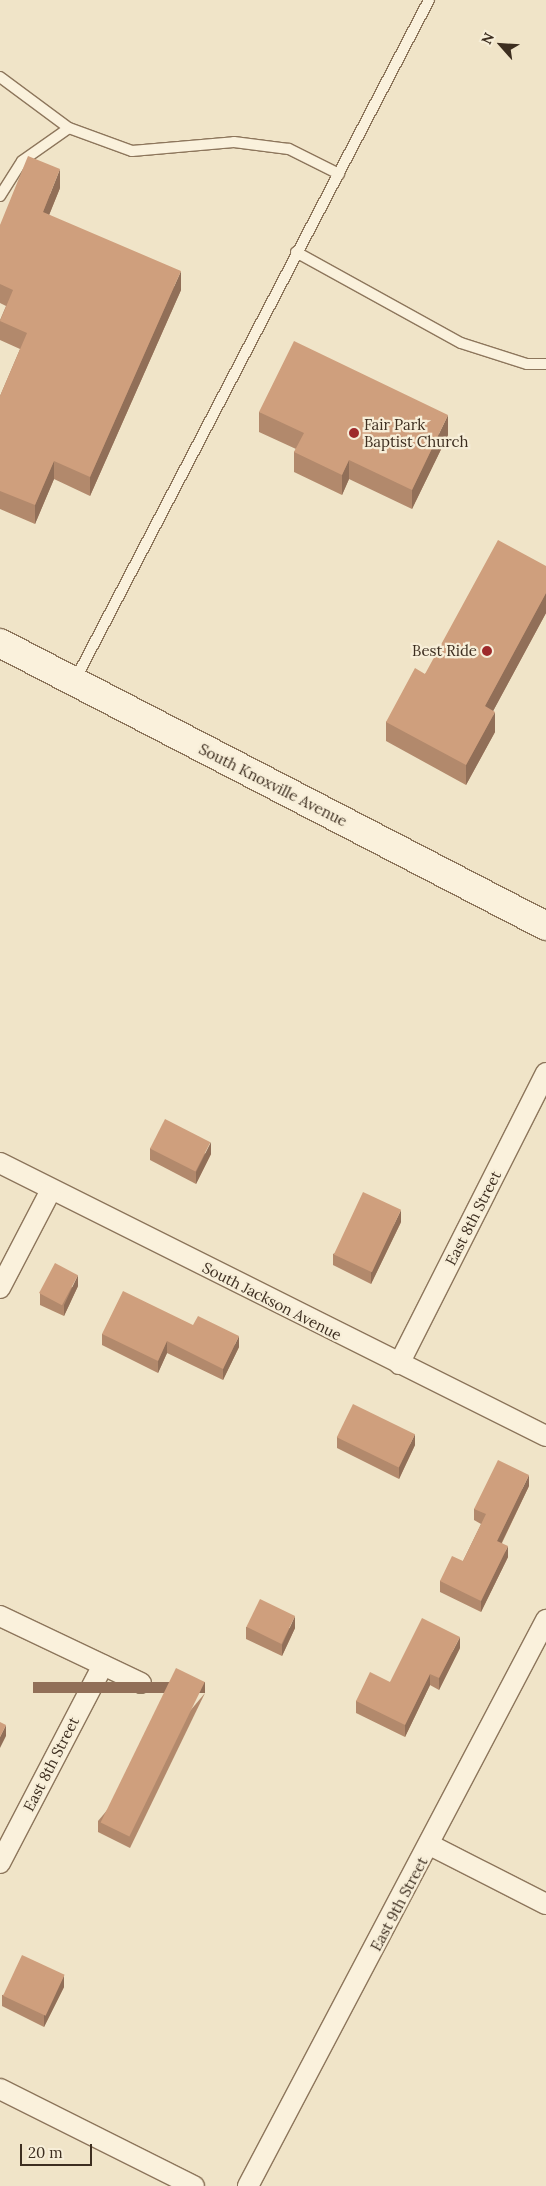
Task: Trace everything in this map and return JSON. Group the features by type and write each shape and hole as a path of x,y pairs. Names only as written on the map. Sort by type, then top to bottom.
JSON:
{"main road":[{"name":"South Knoxville Avenue","path":"0,643 546,926"}],"street":[{"name":"East 8th Street","path":"399,1364 546,1072"},
{"name":"South Jackson Avenue","path":"0,1163 546,1436"},
{"path":"0,1288 51,1190"},
{"path":"0,1616 141,1684"},
{"name":"East 9th Street","path":"248,2186 430,1845 546,1620"},
{"name":"East 8th Street","path":"0,1864 103,1665"},
{"path":"430,1845 546,1904"},
{"path":"0,2089 194,2186"}],"lane":[{"path":"74,683 296,252 339,174 429,0"},
{"path":"0,77 69,128 132,152 234,142 289,149 339,174"},
{"path":"0,196 22,161 69,128"},
{"path":"296,252 461,343 527,364 546,364"}],"building":[{"path":"28,156 60,169 43,212 181,271 90,477 54,461 35,505 0,491 0,396 27,333 0,321 13,290 0,284 0,225"},
{"name":"Fair Park Baptist Church","path":"294,341 448,415 412,490 349,460 342,475 294,452 304,433 259,412"},
{"name":"Best Ride","path":"498,540 546,566 546,593 485,706 495,712 466,765 386,722 415,668 425,674"},
{"path":"165,1119 210,1142 195,1172 150,1148"},
{"path":"363,1192 401,1210 372,1272 334,1255"},
{"path":"55,1263 78,1275 62,1305 39,1293"},
{"path":"123,1291 193,1325 198,1316 239,1336 223,1369 167,1341 158,1361 102,1334"},
{"path":"353,1404 415,1434 399,1468 337,1437"},
{"path":"498,1460 529,1475 497,1541 508,1546 481,1601 440,1581 452,1556 463,1561 486,1514 474,1509"},
{"path":"260,1599 295,1616 281,1644 246,1627"},
{"path":"422,1618 460,1637 439,1678 430,1674 405,1725 356,1701 370,1672 390,1682"},
{"path":"176,1668 205,1682 129,1837 101,1823"},
{"path":"0,1722 6,1725 0,1737"},
{"path":"22,1955 65,1975 46,2016 3,1996"}],"place":[{"name":"Fair Park Baptist Church","path":"354,433"},
{"name":"Best Ride","path":"487,651"}]}
